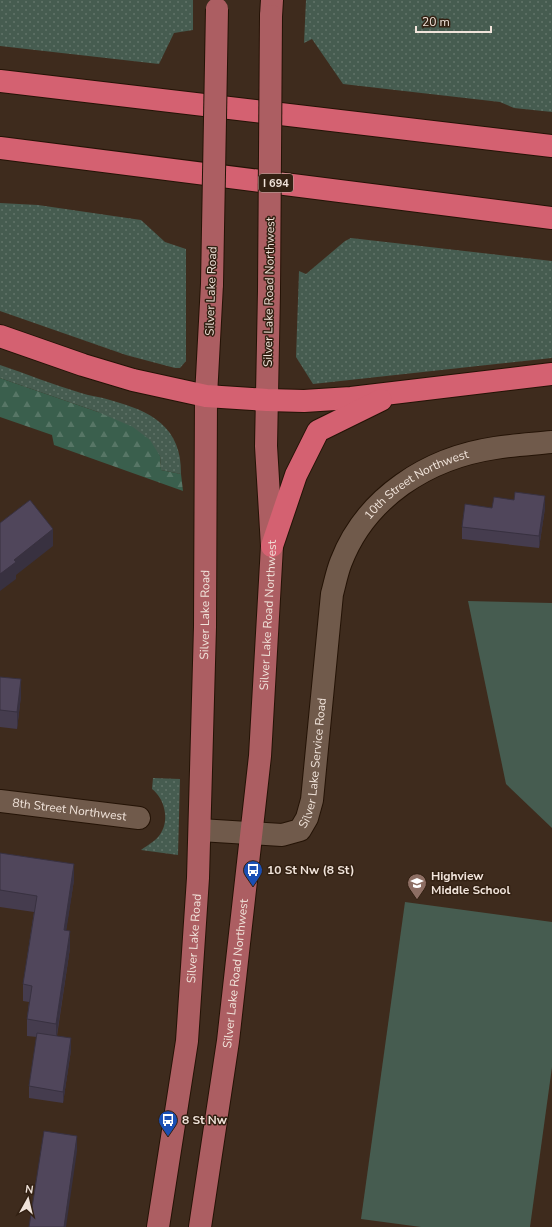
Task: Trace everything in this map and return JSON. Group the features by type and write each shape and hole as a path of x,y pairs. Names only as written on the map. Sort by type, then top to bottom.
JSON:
{"highway":[{"path":"0,81 552,146"},
{"name":"I 694","path":"0,148 552,218"},
{"path":"0,336 108,374 206,396 304,402 552,374"},
{"path":"272,546 296,475 318,431 398,392"}],"main road":[{"name":"Silver Lake Road","path":"158,1227 187,1041 198,878 205,627 206,396 212,284 217,5"},
{"name":"Silver Lake Road Northwest","path":"200,1227 228,1041 260,756 272,546 266,446 272,8"}],"street":[{"name":"10th Street Northwest","path":"332,594 341,561 358,529 374,507 402,484 425,470 451,459 494,448 552,442"},
{"name":"Silver Lake Service Road","path":"200,830 282,835 300,830 307,818 312,800 332,594"},
{"name":"8th Street Northwest","path":"0,801 139,818"}],"green space":[{"path":"0,0 193,0 193,30 174,33 159,64 0,46"},
{"path":"306,0 552,0 552,112 514,108 500,102 343,84 312,39 304,43"},
{"path":"0,203 38,205 141,220 165,242 186,249 186,361 180,368 126,355 0,311"},
{"path":"351,238 552,261 552,358 313,384 296,357 299,271 306,274 345,241"},
{"path":"0,365 71,390 125,404 151,416 170,433 176,444 180,458 181,474 161,470 160,456 98,412 0,378"},
{"path":"0,378 98,412 133,427 150,440 160,456 161,470 181,474 183,491 54,445 52,435 0,417"},
{"path":"468,601 552,603 552,828 506,784"},
{"path":"153,778 180,779 178,855 141,850 159,836 164,827 165,821 164,809 160,798 152,789"},
{"path":"405,902 552,922 552,1067 530,1227 421,1227 361,1219"}],"building":[{"path":"515,492 545,496 539,536 462,527 465,504 492,508 494,497 514,500"},
{"path":"30,500 53,529 14,560 16,562 0,574 0,523"},
{"path":"0,677 21,679 17,712 0,710"},
{"path":"0,853 74,864 64,930 70,931 56,1024 27,1019 32,986 23,984 37,896 0,890"},
{"path":"37,1033 71,1038 63,1092 29,1086"},
{"path":"44,1131 77,1136 64,1227 29,1227"}],"place":[{"name":"10 St Nw (8 St)","path":"253,887"},
{"name":"Highview Middle School","path":"417,900"},
{"name":"8 St Nw","path":"168,1137"}]}
